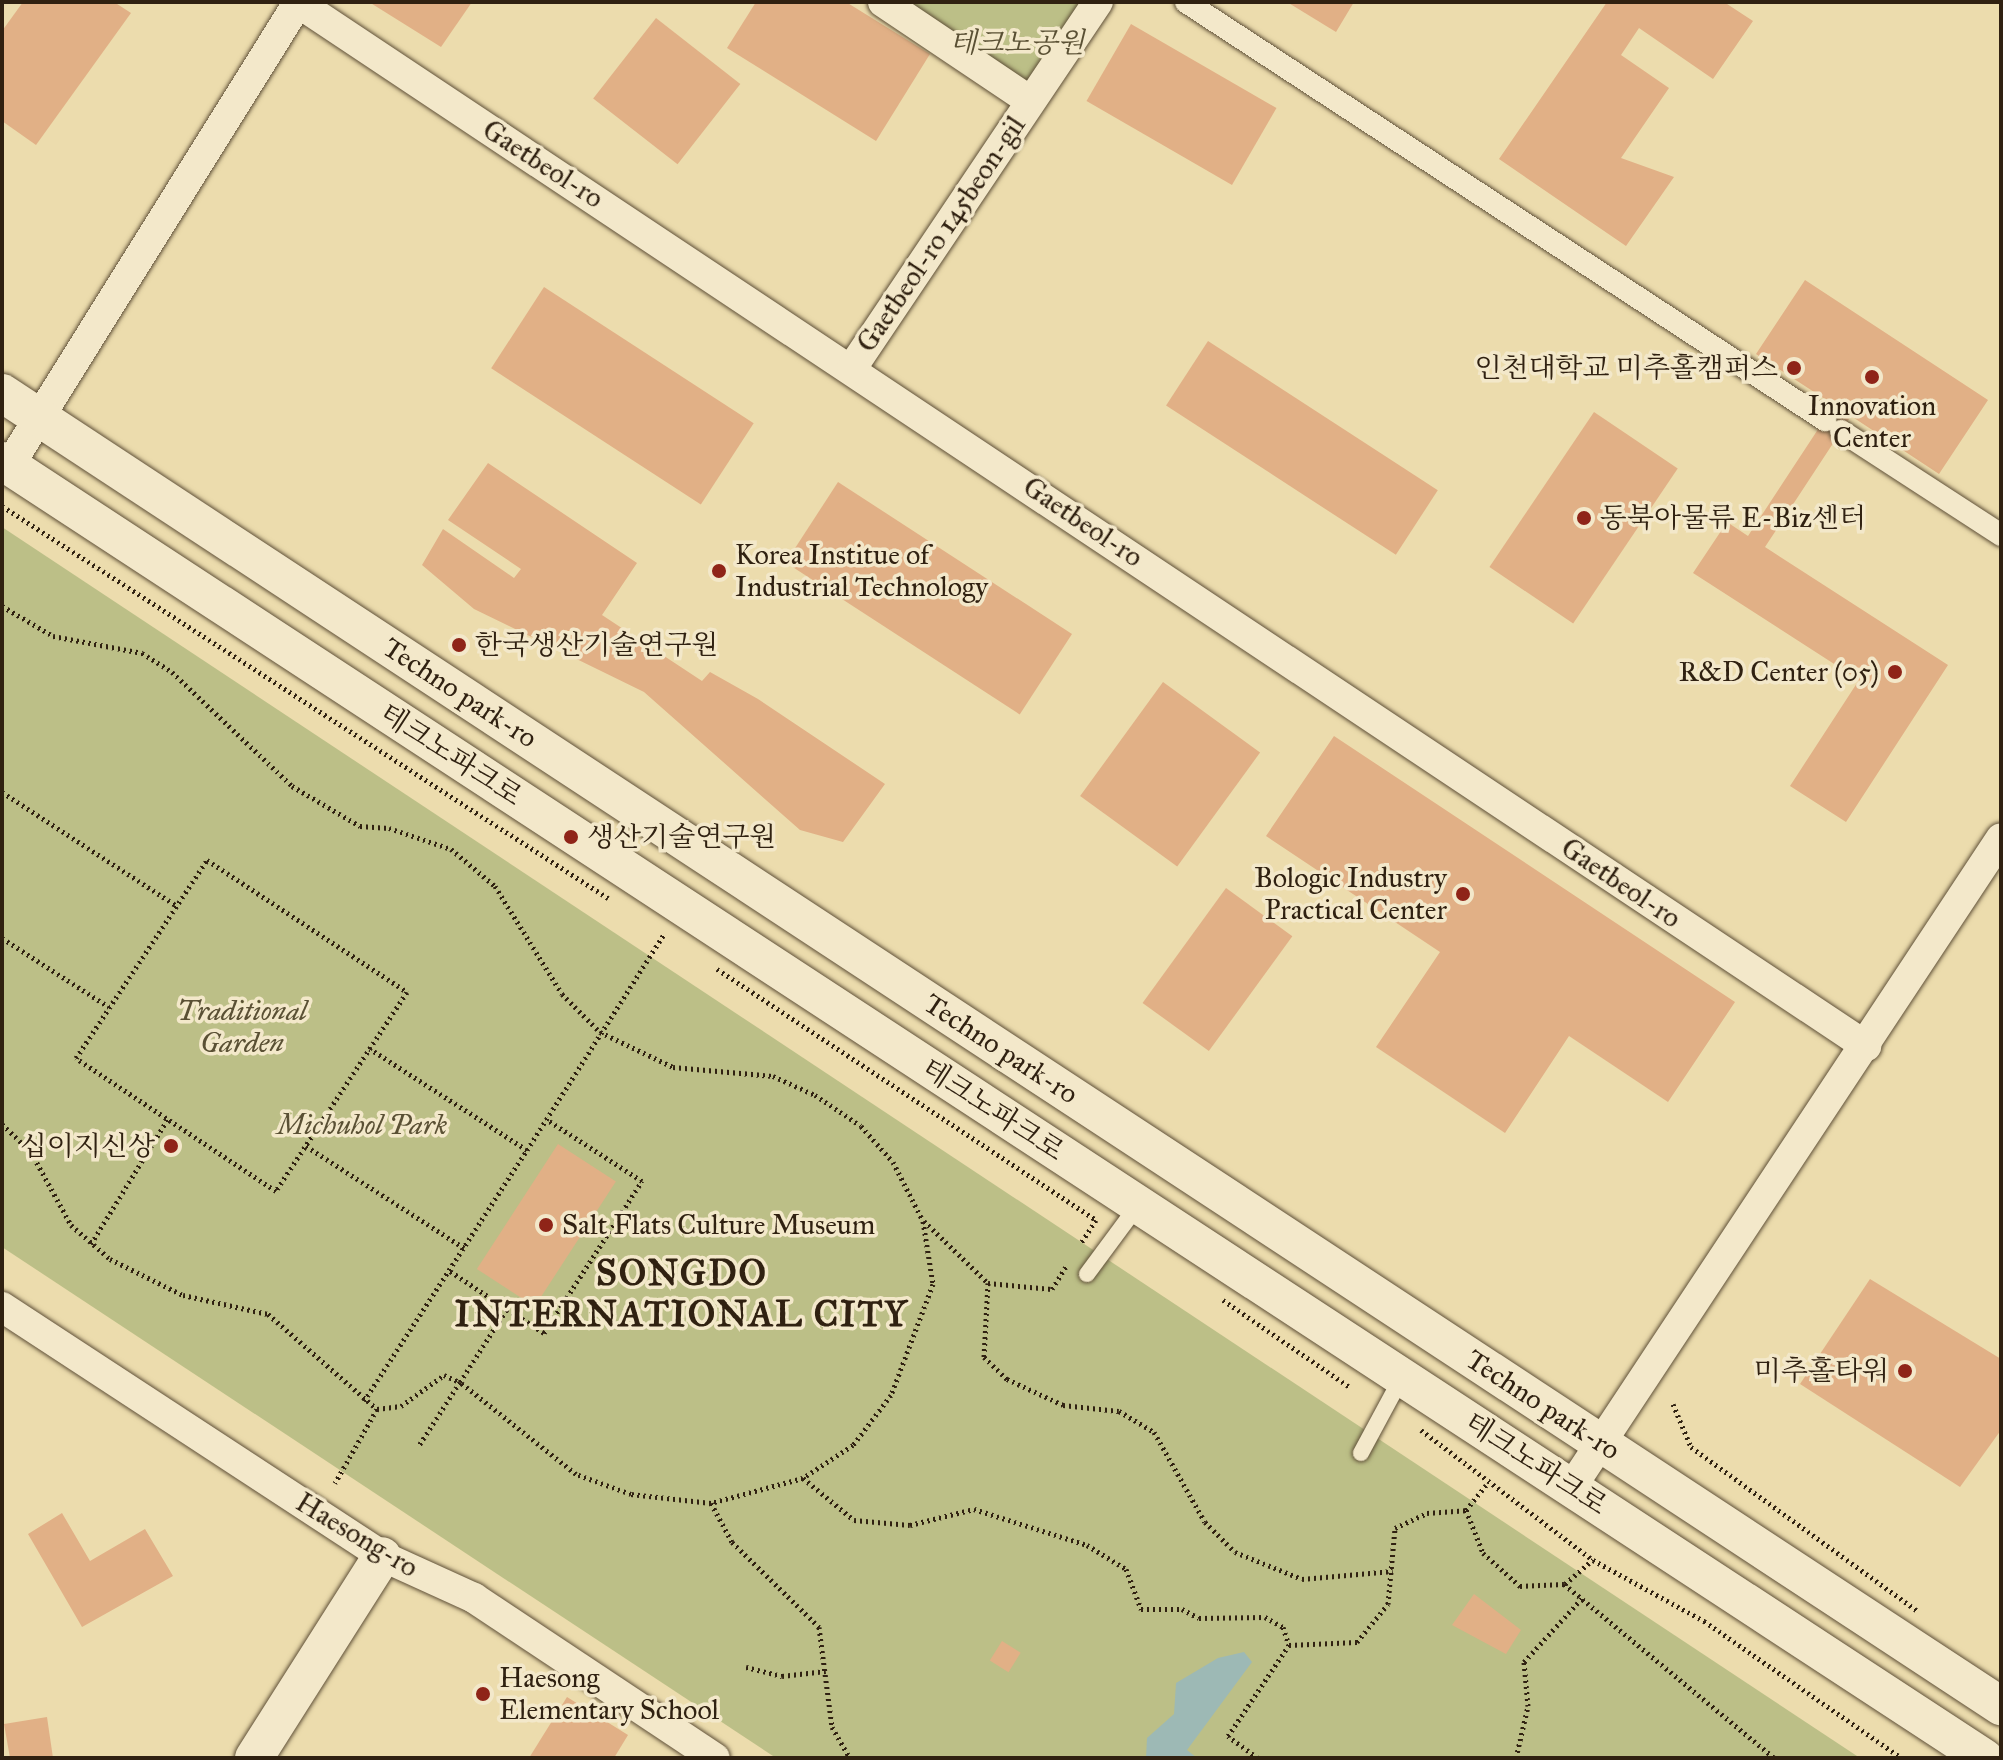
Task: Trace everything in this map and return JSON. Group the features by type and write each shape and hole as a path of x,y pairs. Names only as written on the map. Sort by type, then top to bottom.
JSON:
{"street":[{"path":"5,464 41,418 298,2"},
{"name":"Gaetbeol-ro","path":"298,2 1866,1046"},
{"name":"Gaetbeol-ro 145beon-gil","path":"883,2 1029,100"},
{"name":"Gaetbeol-ro 145beon-gil","path":"852,368 1029,100 1098,2"},
{"path":"1186,2 2001,535"},
{"name":"Techno park-ro","path":"2,393 2001,1706"},
{"name":"테크노파크로","path":"5,464 1984,1758"},
{"path":"1571,1488 1597,1441 1866,1046 2001,838"},
{"name":"Haesong-ro","path":"2,1307 382,1556 474,1598 715,1758"},
{"path":"254,1758 382,1556"}],"lane":[{"path":"1087,1274 1138,1205"},
{"path":"1361,1453 1402,1377"}],"path":[{"path":"2,506 611,900"},
{"path":"2,606 53,636 142,653 172,672 292,786 360,826 389,828 451,849 495,886 562,994 600,1032 673,1067 773,1076 815,1095 861,1126 893,1162 923,1221 933,1284 891,1395 853,1445 803,1478 711,1503 631,1494 576,1474 460,1382 444,1375 401,1406 377,1409 364,1401 268,1314 183,1295 129,1271 91,1244 60,1209 19,1136 2,1124"},
{"path":"2,792 177,906"},
{"path":"207,860 407,992 276,1191 76,1058 177,906 207,860"},
{"path":"651,926 677,943"},
{"path":"364,1401 664,934"},
{"path":"2,938 109,1007"},
{"path":"703,960 1096,1220"},
{"path":"369,1049 527,1150"},
{"path":"91,1244 168,1119"},
{"path":"450,1271 544,1333 642,1181 546,1119"},
{"path":"306,1146 464,1248"},
{"path":"923,1221 988,1283 1052,1289"},
{"path":"988,1283 984,1357 1007,1379 1063,1405 1119,1411 1154,1432 1205,1522 1235,1552 1302,1579 1393,1571"},
{"path":"1208,1290 1351,1388"},
{"path":"418,1447 507,1309"},
{"path":"1673,1404 1691,1447 1923,1615"},
{"path":"335,1483 377,1409"},
{"path":"1413,1423 1486,1485 1593,1560 1704,1621 1902,1758"},
{"path":"803,1478 854,1520 910,1525 974,1509 1087,1545 1126,1569 1141,1609 1182,1609 1199,1618 1265,1617 1283,1627 1289,1645"},
{"path":"1289,1645 1357,1642 1388,1604 1395,1528 1427,1513 1466,1510 1486,1485"},
{"path":"711,1503 732,1542 812,1613 826,1671 832,1727 850,1758"},
{"path":"1466,1510 1483,1553 1520,1586 1564,1584 1579,1578 1593,1560"},
{"path":"1564,1584 1774,1758"},
{"path":"1516,1758 1528,1706 1524,1662 1583,1597"},
{"path":"1258,1758 1228,1736 1289,1645"},
{"path":"746,1667 782,1676 826,1671"}],"green space":[{"name":"테크노공원","path":"883,2 1095,2 1029,100"},
{"name":"Michuhol Park","path":"2,527 1860,1758 776,1758 2,1247"}],"water":[{"path":"1244,1652 1252,1662 1187,1750 1197,1758 1146,1758 1147,1738 1174,1714 1176,1683 1218,1658"}],"building":[{"path":"23,2 114,2 131,13 36,145 2,121 2,31"},
{"path":"369,2 472,2 441,47"},
{"path":"756,2 846,2 930,54 876,141 727,48"},
{"path":"1287,2 1354,2 1336,32"},
{"path":"1607,2 1724,2 1753,21 1713,79 1639,28 1621,55 1669,88 1621,158 1674,177 1626,246 1499,159"},
{"path":"656,18 740,84 678,164 593,98"},
{"path":"1131,24 1276,108 1232,185 1086,101"},
{"path":"1805,280 1988,400 1939,474 1851,416 1765,547 1948,665 1846,822 1790,786 1859,680 1693,573 1727,522 1748,536 1834,405 1756,354"},
{"path":"544,287 754,423 701,505 491,368"},
{"path":"1208,341 1438,490 1396,555 1166,406"},
{"name":"동북아물류 E-Biz센터","path":"1594,412 1678,468 1573,624 1489,567"},
{"path":"488,463 637,563 602,615 702,681 710,672 758,699 885,784 843,842 800,830 644,692 474,609 422,565 443,529 514,578 521,569 448,520"},
{"path":"838,482 1072,634 1020,714 786,563"},
{"path":"1163,682 1260,753 1177,867 1080,796"},
{"name":"Bologic Industry Practical Center","path":"1334,736 1735,1002 1668,1102 1569,1036 1505,1133 1376,1047 1440,952 1266,836"},
{"path":"1226,888 1292,936 1209,1051 1143,1003"},
{"name":"Salt Flats Culture Museum","path":"558,1144 616,1182 535,1307 477,1269"},
{"name":"미추홀타워","path":"1870,1279 2001,1359 2001,1430 1960,1487 1800,1384"},
{"path":"62,1513 90,1561 145,1529 173,1576 82,1627 28,1534"},
{"path":"1474,1594 1521,1630 1506,1654 1452,1625"},
{"path":"1002,1641 1021,1653 1008,1672 990,1661"},
{"path":"567,1697 628,1735 614,1758 529,1758"},
{"path":"47,1717 53,1758 10,1758 4,1724"}],"place":[{"name":"인천대학교 미추홀캠퍼스","path":"1794,368"},
{"name":"Innovation Center","path":"1872,377"},
{"name":"동북아물류 E-Biz센터","path":"1584,518"},
{"name":"Korea Institue of Industrial Technology","path":"719,571"},
{"name":"한국생산기술연구원","path":"459,645"},
{"name":"R&D Center (05)","path":"1895,672"},
{"name":"생산기술연구원","path":"571,837"},
{"name":"Bologic Industry Practical Center","path":"1463,894"},
{"name":"십이지신상","path":"171,1146"},
{"name":"Salt Flats Culture Museum","path":"546,1225"},
{"name":"미추홀타워","path":"1905,1371"},
{"name":"Haesong Elementary School","path":"483,1694"}],"district":[{"name":"SONGDO INTERNATIONAL CITY","path":"682,1294"}],"park label":[{"name":"Traditional Garden","path":"242,1027"}]}
